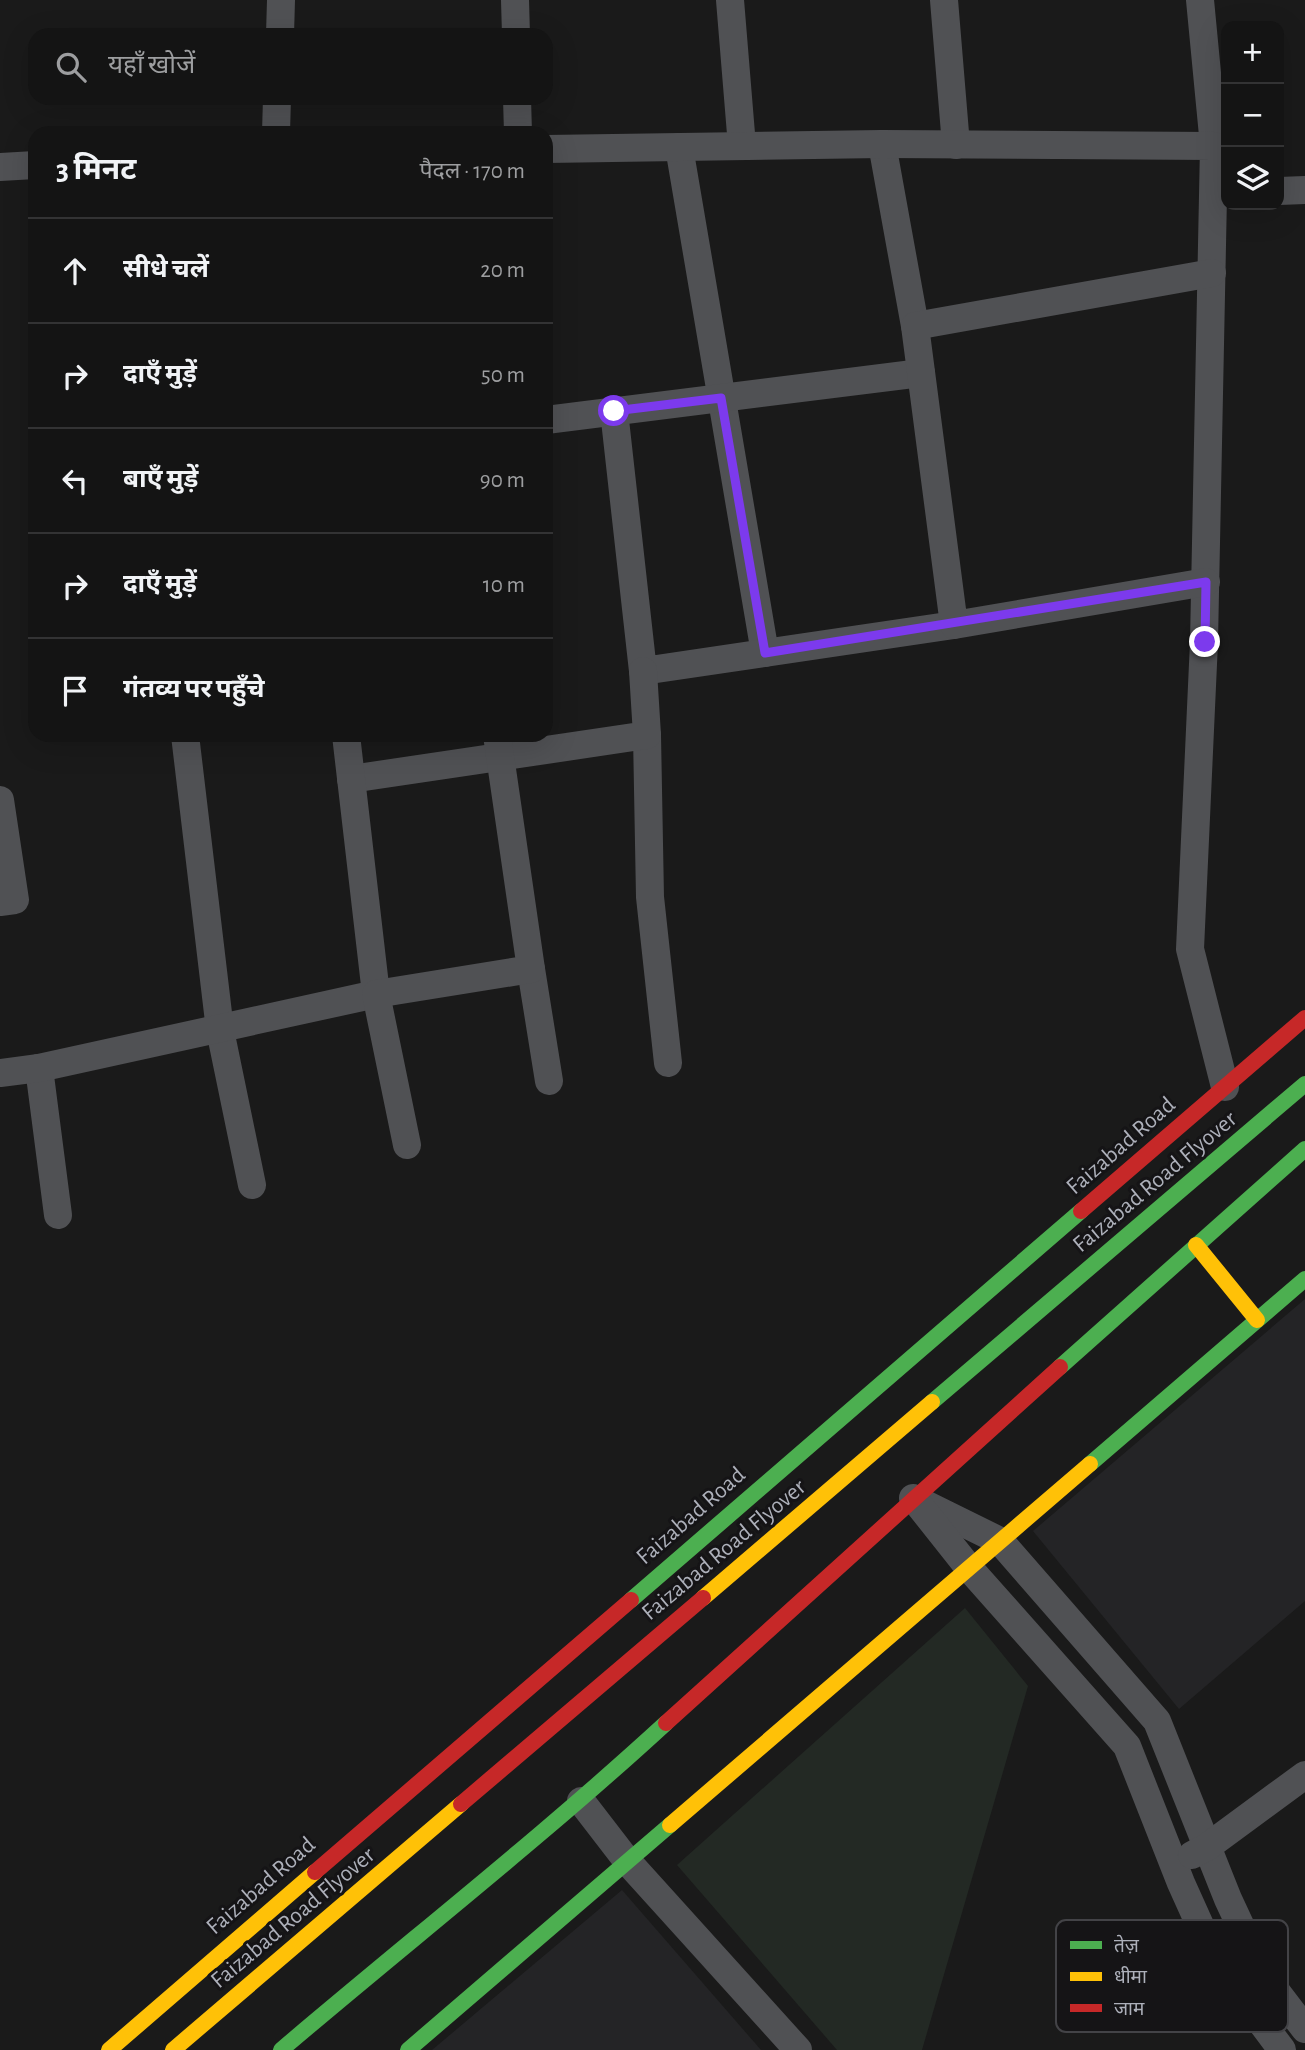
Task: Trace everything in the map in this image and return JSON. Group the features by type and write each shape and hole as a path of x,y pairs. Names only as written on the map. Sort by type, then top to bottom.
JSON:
{"main road":[{"name":"Faizabad Road","path":"109,2050 1305,1018"},
{"name":"Faizabad Road Flyover","path":"173,2050 1305,1084"},
{"path":"281,2050 430,1922 581,1801 913,1498 1305,1149"},
{"path":"1196,1245 1256,1320"},
{"path":"408,2050 1305,1279"}],"street":[{"path":"280,28 281,0"},
{"path":"515,0 516,28"},
{"path":"730,0 742,146"},
{"path":"944,0 956,145"},
{"path":"1200,0 1220,194 1212,273 1206,582 1190,949 1225,1087"},
{"path":"276,126 277,105"},
{"path":"517,105 518,126"},
{"path":"882,144 915,326 954,625"},
{"path":"553,149 882,144 1214,146"},
{"path":"679,147 765,653"},
{"path":"0,167 28,165"},
{"path":"1284,191 1305,190"},
{"path":"915,326 1212,273"},
{"path":"553,418 921,373"},
{"path":"614,411 643,671 650,897 668,1063"},
{"path":"643,671 954,625 1206,582"},
{"path":"351,779 498,746 647,736"},
{"path":"186,742 220,1030 252,1185"},
{"path":"347,742 376,994 407,1145"},
{"path":"498,746 549,1081"},
{"path":"0,800 15,900 0,902"},
{"path":"0,1073 39,1069 376,994 531,969"},
{"path":"39,1069 58,1215"},
{"path":"913,1498 1000,1541 1157,1721 1239,1920"},
{"path":"913,1498 969,1568 1127,1746 1198,1920"},
{"path":"1173,1864 1207,1847 1305,1775"},
{"path":"581,1801 628,1862 798,2050"},
{"path":"1288,2007 1305,2029"},
{"path":"1269,2032 1282,2050"}],"shaded area":[{"path":"1305,1299 1305,1601 1179,1709 1033,1531"},
{"path":"965,1608 1028,1686 922,2050 837,2050 677,1865"},
{"path":"622,1890 761,2050 432,2050"}],"traffic: fast":[{"path":"932,1402 1305,1084"},
{"path":"1060,1367 1305,1149"},
{"path":"631,1600 1081,1211"},
{"path":"1090,1464 1305,1279"},
{"path":"281,2050 523,1848 666,1723"},
{"path":"408,2050 670,1825"}],"traffic: slow":[{"path":"1196,1245 1257,1320"},
{"path":"703,1598 932,1402"},
{"path":"670,1825 1090,1464"},
{"path":"173,2050 461,1804"},
{"path":"109,2050 315,1872"}],"traffic: jam":[{"path":"1081,1211 1305,1018"},
{"path":"666,1723 1060,1367"},
{"path":"461,1804 703,1598"},
{"path":"315,1872 631,1600"}],"route":[{"path":"614,411 721,398 765,653 954,625 1206,582 1205,642"}]}
